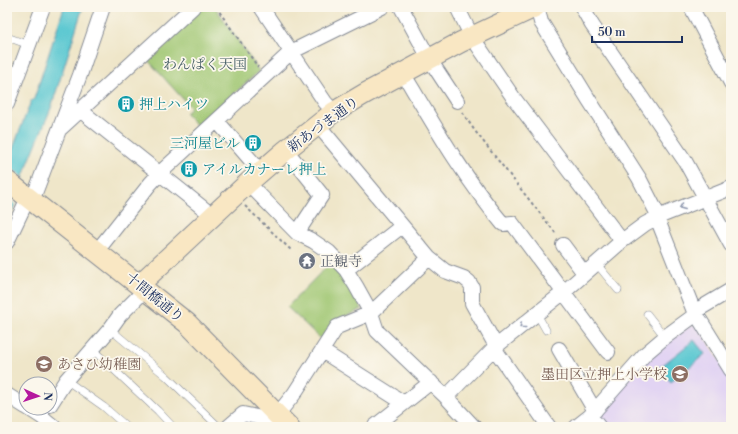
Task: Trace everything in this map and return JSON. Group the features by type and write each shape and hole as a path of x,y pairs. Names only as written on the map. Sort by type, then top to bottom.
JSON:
{"street":[{"path":"7,104 43,7"},
{"path":"7,242 59,130 80,75 103,7"},
{"path":"59,130 193,7"},
{"path":"261,7 325,102 334,112"},
{"path":"97,250 160,173 291,52 382,7"},
{"path":"401,7 430,60 457,101"},
{"path":"457,7 472,37 513,97 622,241"},
{"path":"536,7 541,22 639,178 657,213 659,223 695,314 731,370"},
{"name":"新あづま通り","path":"143,287 213,216 286,150 334,112 366,93 472,37 536,7"},
{"path":"582,7 592,25 685,161 731,245"},
{"path":"691,7 731,83"},
{"path":"403,73 443,140 491,210 503,224 512,224 608,352"},
{"path":"80,110 213,216"},
{"path":"217,121 248,184 297,233 313,241 329,252 346,270 371,313 377,331 431,382 474,427"},
{"path":"318,125 429,258 445,271 464,278 469,282 472,287 472,303 495,347 549,427"},
{"path":"286,150 322,195 297,233"},
{"name":"十間橋通り","path":"7,182 97,250 187,323 283,422"},
{"path":"446,397 495,347 564,292 622,241 645,224 658,217 731,188"},
{"path":"346,270 402,226"},
{"path":"563,245 584,274"},
{"path":"228,427 243,414 283,422 294,394 337,327 371,313 429,258"},
{"path":"58,392 66,380 110,329 143,287"},
{"path":"576,427 595,418 645,354 695,314 699,309 731,290"},
{"path":"559,349 595,418"},
{"path":"322,351 404,403"},
{"path":"374,427 431,382"},
{"path":"8,399 18,404"},
{"path":"47,416 54,427"}],"lane":[{"path":"7,37 29,45"},
{"path":"596,263 618,290"},
{"path":"537,314 546,330"},
{"path":"647,314 665,337"},
{"path":"110,329 166,376 219,427"},
{"path":"92,349 172,427"},
{"path":"66,380 104,407 127,427"}],"path":[{"path":"216,7 265,77"},
{"path":"457,101 456,102 475,130 564,243 563,245"},
{"path":"248,184 292,251"}],"shaded area":[{"name":"墨田区立押上小学校","path":"691,325 697,325 723,365 731,383 731,427 604,427 597,415 645,360"}],"green space":[{"name":"わんぱく天国","path":"202,7 215,7 259,71 198,127 185,113 191,108 146,58"},
{"path":"331,262 340,272 362,309 333,322 321,339 287,307"}],"water":[{"path":"64,7 83,7 51,108 23,176 24,178 14,207 7,221 7,164 31,101 34,99"},
{"path":"694,340 705,354 671,382 659,368"}],"pier":[{"path":"7,165 26,180 17,206 7,198"}],"place":[{"name":"押上ハイツ","path":"126,104"},
{"name":"三河屋ビル","path":"253,143"},
{"name":"アイルカナーレ押上","path":"189,169"},
{"name":"正観寺","path":"307,261"},
{"name":"あさひ幼稚園","path":"44,364"},
{"name":"墨田区立押上小学校","path":"680,374"}]}
